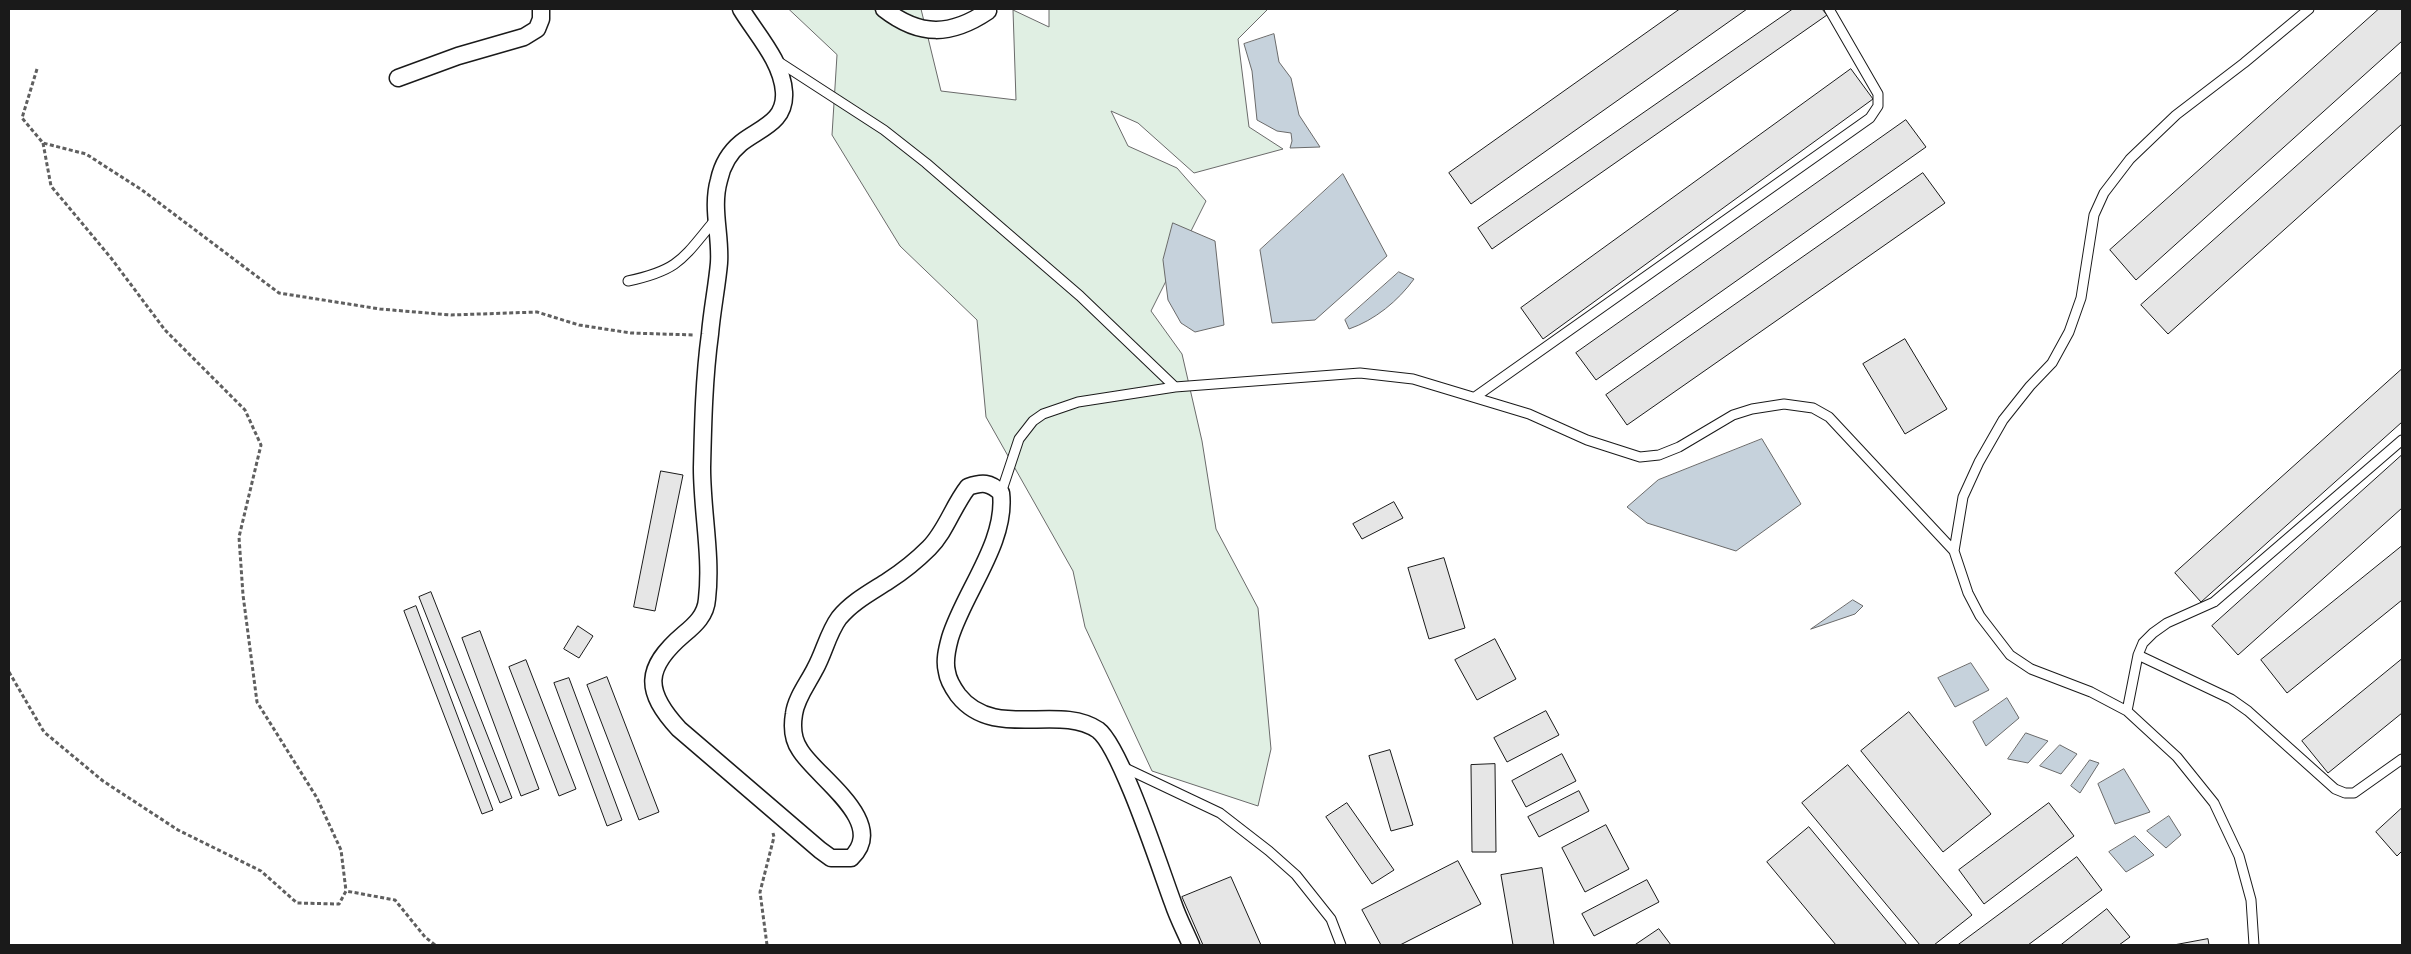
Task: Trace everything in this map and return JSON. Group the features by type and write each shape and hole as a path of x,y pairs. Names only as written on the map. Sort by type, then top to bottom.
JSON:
{"street":[{"path":"398,78 458,56 524,37 537,29 541,19 541,9"},
{"path":"740,9 773,57 782,78 784,104 771,125 740,144 724,166 715,198 719,261 709,336 702,499 709,586 707,606 697,623 666,649 656,664 652,682 661,708 679,729 831,858 845,860 856,853 860,845 860,826 856,816 838,790 807,761 799,749 794,735 793,723 798,700 839,618 930,547 968,487 986,483 994,486 1000,493 1002,511 995,539 962,607 948,646 946,667 950,682 965,702 989,715 1017,721 1067,721 1092,727 1103,735 1120,766 1191,945"},
{"path":"884,9 912,26 936,31 953,28 989,9"}],"lane":[{"path":"1475,397 1870,118 1878,106 1878,94 1829,9"},
{"path":"1954,551 1963,497 1979,462 2003,420 2030,386 2052,363 2069,332 2081,298 2094,215 2104,193 2130,159 2176,115 2310,9"},
{"path":"773,57 884,130 926,163 1080,296 1175,387"},
{"path":"628,281 650,276 671,268 684,258 715,220"},
{"path":"1000,493 1019,439 1033,422 1043,414 1078,402 1175,387 1360,373 1413,380 1529,414 1587,440 1640,457 1660,455 1679,447 1733,415 1752,409 1784,404 1813,408 1829,417 1954,551 1968,593 1980,616 2010,655 2032,669 2091,692 2127,711 2177,758 2214,803 2245,875 2251,900 2254,945"},
{"path":"2127,711 2138,656 2143,643 2153,632 2167,623 2214,602 2402,440"},
{"path":"2138,656 2231,699 2248,711 2335,789 2345,793 2354,793 2402,759"},
{"path":"1120,766 1220,813 1269,851 1296,875 1332,919 1341,945"}],"path":[{"path":"9,672 44,732 102,781 178,830 261,871 297,902 340,904 346,891 340,850 317,798 257,702 243,595 239,537 261,445 245,410 166,330 111,258 51,186 43,143 22,118 37,69"},
{"path":"43,143 86,154 142,190 279,293 380,309 451,315 537,312 579,325 631,333 709,336"},
{"path":"766,945 760,892 774,837 772,830"},
{"path":"346,891 395,900 425,938 435,945"}],"green space":[{"path":"789,9 921,9 941,91 1016,100 1013,10 1049,27 1049,9 1268,9 1238,39 1249,127 1283,149 1194,173 1138,123 1111,111 1128,146 1177,168 1206,201 1151,311 1182,354 1202,441 1216,529 1258,608 1271,749 1258,806 1152,771 1085,627 1073,571 986,417 977,320 900,246 832,135 837,55"}],"shaded area":[{"path":"1274,34 1279,62 1291,78 1299,115 1320,147 1290,148 1292,141 1291,133 1277,131 1257,120 1252,71 1244,44"},
{"path":"1343,174 1387,256 1315,320 1272,323 1260,250"},
{"path":"1173,223 1215,241 1224,325 1195,332 1181,323 1168,300 1163,260"},
{"path":"1399,272 1414,279 1401,295 1377,315 1349,329 1345,320"},
{"path":"1762,439 1801,504 1736,551 1647,523 1627,507 1658,480"},
{"path":"1853,600 1863,606 1855,614 1811,629"},
{"path":"1971,663 1989,690 1955,707 1938,678"},
{"path":"2007,698 2019,718 1986,746 1973,722"},
{"path":"2026,733 2048,741 2028,763 2008,759"},
{"path":"2060,745 2077,754 2061,774 2040,766"},
{"path":"2090,760 2099,763 2080,793 2071,786"},
{"path":"2124,769 2150,812 2115,824 2098,784"},
{"path":"2169,816 2181,835 2166,848 2147,831"},
{"path":"2135,836 2154,855 2126,872 2109,852"}],"building":[{"path":"1680,9 1747,9 1471,204 1449,173"},
{"path":"1793,9 1822,9 1827,15 1492,249 1478,228"},
{"path":"2379,9 2402,9 2402,41 2136,280 2110,250"},
{"path":"1851,69 1873,99 1543,339 1521,308"},
{"path":"2402,72 2402,124 2168,334 2141,305"},
{"path":"1906,120 1926,147 1596,380 1576,353"},
{"path":"1923,173 1945,203 1627,425 1606,395"},
{"path":"1905,339 1947,409 1905,434 1863,364"},
{"path":"2402,369 2402,422 2201,602 2175,573"},
{"path":"2402,455 2402,508 2238,655 2212,626"},
{"path":"661,471 683,475 655,611 634,607"},
{"path":"1394,502 1403,518 1362,539 1353,524"},
{"path":"2402,546 2402,600 2287,693 2261,660"},
{"path":"1444,558 1465,628 1429,639 1408,568"},
{"path":"431,592 512,798 500,803 419,597"},
{"path":"416,606 493,810 482,814 404,611"},
{"path":"578,626 593,636 579,658 564,649"},
{"path":"480,631 539,789 521,796 462,638"},
{"path":"1495,639 1516,679 1477,700 1455,660"},
{"path":"2402,659 2402,713 2328,773 2302,741"},
{"path":"526,660 576,789 559,796 509,667"},
{"path":"607,677 659,812 639,820 587,685"},
{"path":"569,678 622,820 607,826 554,683"},
{"path":"1546,711 1559,735 1507,762 1494,738"},
{"path":"1909,712 1991,814 1943,852 1861,751"},
{"path":"1390,750 1413,825 1391,831 1369,756"},
{"path":"1562,754 1576,781 1526,807 1512,781"},
{"path":"1495,764 1496,852 1472,852 1471,765"},
{"path":"1848,765 1972,915 1934,945 1920,945 1802,803"},
{"path":"1579,791 1589,811 1539,837 1528,817"},
{"path":"1347,803 1394,870 1372,884 1326,817"},
{"path":"2049,803 2074,836 1984,904 1959,870"},
{"path":"2402,808 2402,851 2397,856 2376,832"},
{"path":"1606,825 1629,869 1585,892 1562,848"},
{"path":"1809,827 1907,945 1836,945 1767,862"},
{"path":"2077,857 2102,890 2028,945 1958,945"},
{"path":"1458,861 1481,904 1400,945 1381,945 1362,910"},
{"path":"1542,868 1554,945 1513,945 1501,875"},
{"path":"1231,877 1261,945 1203,945 1182,897"},
{"path":"1647,880 1659,902 1594,936 1582,914"},
{"path":"2107,909 2130,937 2119,945 2061,945"},
{"path":"1659,929 1671,945 1635,945"},
{"path":"2208,939 2209,945 2174,945"}]}
